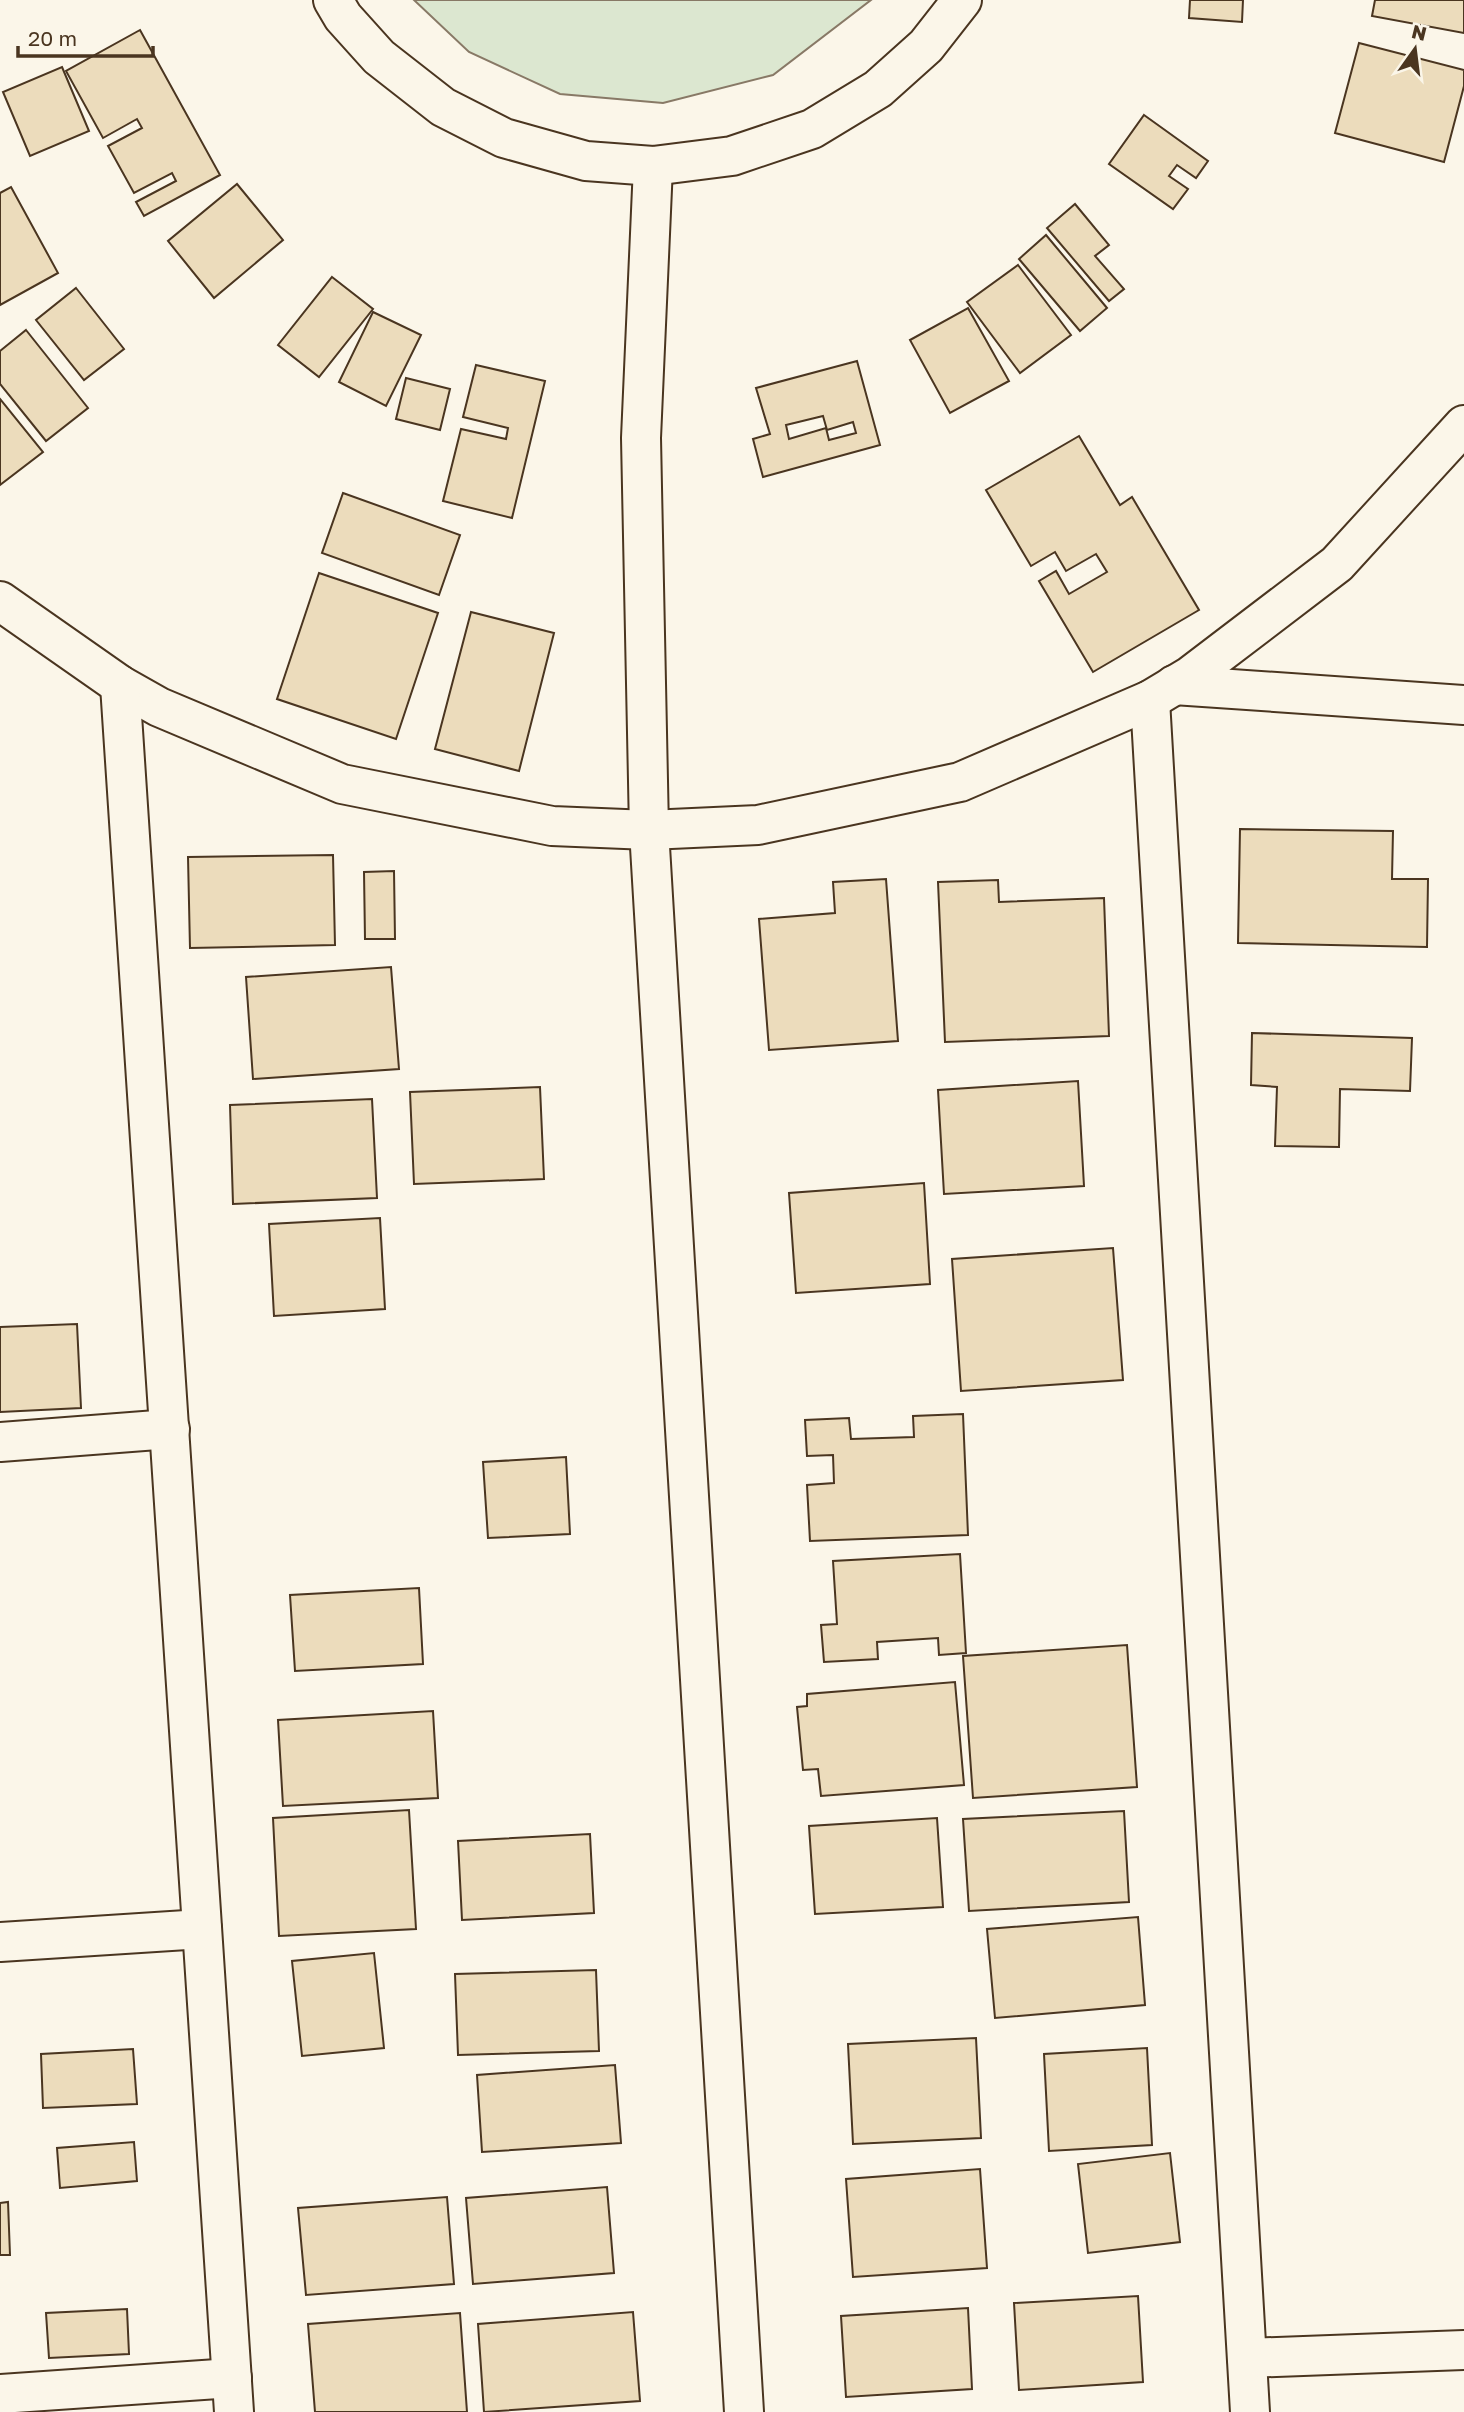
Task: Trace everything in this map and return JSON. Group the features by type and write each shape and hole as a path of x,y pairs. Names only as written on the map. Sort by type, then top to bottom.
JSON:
{"street":[{"path":"333,0 343,17 379,57 443,107 504,138 586,161 653,166 732,156 812,129 878,89 926,46 962,0"},
{"path":"653,166 641,438 649,830 744,2412"},
{"path":"0,601 120,685 159,707 342,784 552,826 649,830 758,825 961,782 1162,692 1190,676 1337,564 1464,425"},
{"path":"0,2394 233,2395 120,685"},
{"path":"1162,692 1464,705"},
{"path":"1162,692 1250,2412"},
{"path":"0,1443 170,1429"},
{"path":"0,1942 202,1929"},
{"path":"1247,2358 1464,2350"}],"green space":[{"path":"414,0 871,0 773,75 663,103 560,94 469,52"}],"building":[{"path":"1190,0 1243,0 1242,22 1189,18"},
{"path":"1375,0 1464,0 1464,33 1372,16"},
{"path":"140,30 220,175 144,216 136,202 176,181 172,173 134,193 108,146 142,128 137,119 103,138 66,71"},
{"path":"1359,43 1464,70 1464,86 1444,162 1335,133"},
{"path":"62,67 89,131 30,156 3,92"},
{"path":"1144,115 1208,161 1196,178 1177,165 1169,176 1188,189 1173,209 1109,164"},
{"path":"237,184 283,240 214,298 168,241"},
{"path":"11,187 58,273 0,305 0,193"},
{"path":"1075,204 1109,245 1095,256 1124,289 1109,301 1047,228"},
{"path":"1046,235 1107,308 1080,331 1019,259"},
{"path":"1018,265 1071,335 1020,373 967,302"},
{"path":"332,277 373,309 319,377 278,345"},
{"path":"76,288 124,349 84,380 36,320"},
{"path":"968,308 1009,381 950,413 910,340"},
{"path":"373,312 421,335 386,406 339,382"},
{"path":"26,330 88,408 46,441 0,384 0,351"},
{"path":"857,361 880,445 763,477 753,439 770,434 756,388","holes":["823,416 827,430 853,422 856,433 829,440 826,428 789,439 786,425"]},
{"path":"476,365 545,381 512,518 443,501 461,429 506,439 508,428 463,417"},
{"path":"406,378 450,389 440,430 396,419"},
{"path":"0,399 43,452 0,485"},
{"path":"1079,436 1120,505 1132,497 1199,610 1093,672 1039,581 1056,571 1069,594 1107,572 1096,554 1066,571 1055,552 1031,566 986,490"},
{"path":"343,493 460,535 439,595 322,553"},
{"path":"319,573 438,613 396,739 277,699"},
{"path":"471,612 554,633 519,771 435,749"},
{"path":"1240,829 1393,831 1392,879 1428,879 1427,947 1238,943"},
{"path":"333,855 335,945 190,948 188,857"},
{"path":"394,871 395,939 365,939 364,872"},
{"path":"886,879 898,1041 769,1050 759,919 835,913 833,882"},
{"path":"998,880 999,902 1104,898 1109,1036 945,1042 938,882"},
{"path":"391,967 399,1069 253,1079 246,977"},
{"path":"1252,1033 1412,1038 1410,1091 1340,1089 1339,1147 1275,1146 1277,1087 1251,1085"},
{"path":"1078,1081 1084,1186 944,1194 938,1090"},
{"path":"540,1087 544,1179 414,1184 410,1092"},
{"path":"372,1099 377,1198 233,1204 230,1105"},
{"path":"924,1183 930,1284 796,1293 789,1193"},
{"path":"380,1218 385,1309 274,1316 269,1224"},
{"path":"1113,1248 1123,1380 961,1391 952,1259"},
{"path":"77,1324 81,1408 0,1412 0,1327"},
{"path":"963,1414 968,1535 810,1541 807,1485 834,1483 833,1455 807,1456 805,1420 849,1418 851,1439 914,1437 913,1416"},
{"path":"566,1457 570,1534 488,1538 483,1462"},
{"path":"960,1554 966,1653 939,1655 938,1638 877,1642 878,1659 824,1662 821,1625 837,1624 833,1561"},
{"path":"419,1588 423,1664 295,1671 290,1595"},
{"path":"1127,1645 1137,1787 973,1798 963,1656"},
{"path":"955,1682 964,1785 821,1796 818,1769 803,1770 797,1707 807,1706 807,1694"},
{"path":"433,1711 438,1798 283,1806 278,1720"},
{"path":"409,1810 416,1929 279,1936 273,1818"},
{"path":"1124,1811 1129,1902 969,1911 963,1819"},
{"path":"937,1818 943,1907 815,1914 809,1826"},
{"path":"590,1834 594,1913 462,1920 458,1841"},
{"path":"1138,1917 1145,2005 995,2018 987,1929"},
{"path":"374,1953 384,2048 302,2056 292,1961"},
{"path":"596,1970 599,2051 458,2055 455,1974"},
{"path":"976,2038 981,2138 853,2144 848,2044"},
{"path":"1147,2048 1152,2145 1049,2151 1044,2054"},
{"path":"133,2049 137,2104 43,2108 41,2054"},
{"path":"615,2065 621,2143 482,2152 477,2075"},
{"path":"134,2142 137,2181 60,2188 57,2148"},
{"path":"1170,2153 1180,2242 1088,2253 1078,2164"},
{"path":"980,2169 987,2268 853,2277 846,2179"},
{"path":"607,2187 614,2273 473,2284 466,2198"},
{"path":"447,2197 454,2284 306,2295 298,2208"},
{"path":"8,2202 10,2255 0,2255 0,2203"},
{"path":"1138,2296 1143,2382 1019,2390 1014,2303"},
{"path":"968,2308 972,2389 846,2397 841,2316"},
{"path":"127,2309 129,2354 49,2358 46,2313"},
{"path":"633,2312 640,2401 484,2412 478,2324"},
{"path":"460,2313 467,2412 315,2412 308,2324"}]}
